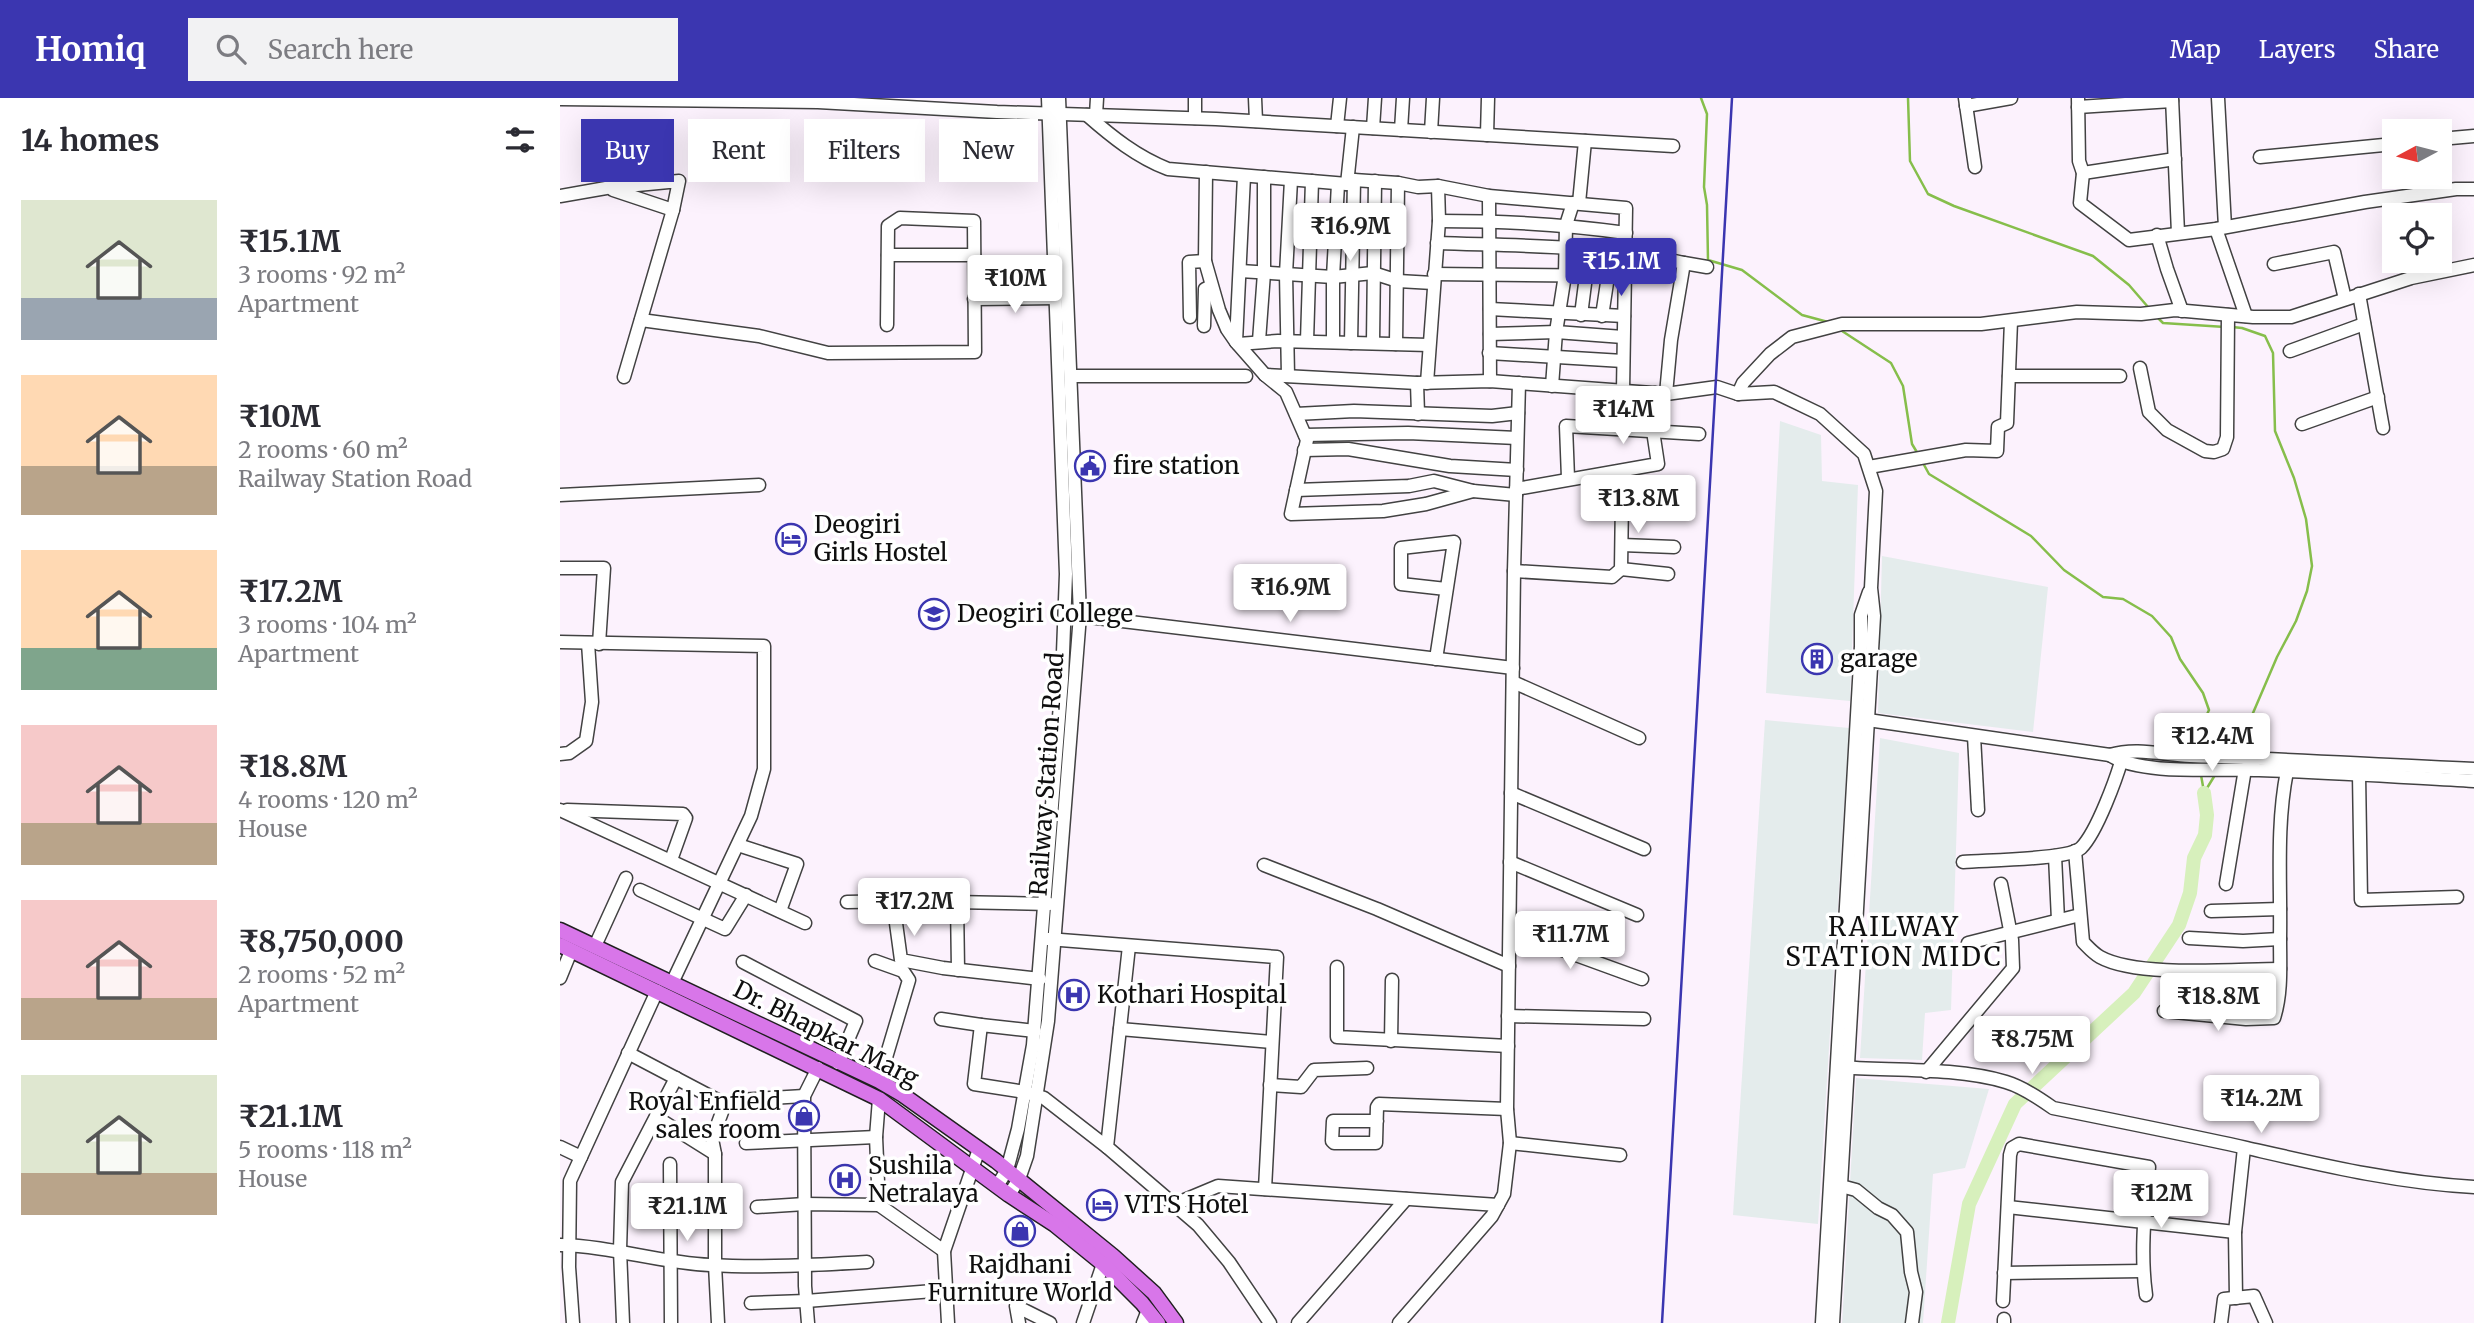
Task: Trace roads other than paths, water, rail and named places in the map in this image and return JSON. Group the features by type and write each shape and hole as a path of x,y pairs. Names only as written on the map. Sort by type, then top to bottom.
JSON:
{"main road":[{"name":"Dr. Bhapkar Marg","path":"560,930 595,946 657,991 879,1099 1055,1225 1102,1264 1145,1316 1158,1323"},
{"name":"Dr. Bhapkar Marg","path":"566,948 672,983 879,1081 903,1095 1019,1179 1144,1283 1176,1323"}],"street":[{"name":"Railway Station Road","path":"1048,98 1055,112 1071,376 1080,615 1051,904"},
{"name":"Railway Station Road","path":"1003,1190 1048,1021 1049,939 1066,574 1056,298 1055,112 1059,98"},
{"path":"1091,115 1097,98"},
{"path":"1195,98 1195,118"},
{"path":"1255,98 1256,121"},
{"path":"1337,126 1340,98"},
{"path":"1373,128 1375,98"},
{"path":"1401,130 1402,98"},
{"path":"1432,132 1433,98"},
{"path":"1487,135 1488,98"},
{"path":"1975,167 1966,102 2011,98"},
{"path":"2218,98 2221,228 2246,316"},
{"path":"560,99 905,102 1091,115 1256,121 1673,146"},
{"path":"2178,233 2172,100 2078,102 2079,161 2083,173 2080,203 2129,240 2221,228 2365,202 2456,189 2474,190"},
{"path":"1091,115 1108,134 1145,160 1168,169 1291,180 1346,183 1375,181 1418,187 1438,186 1489,196 1626,208 1622,391"},
{"path":"1332,342 1332,277 1353,127"},
{"path":"2452,138 2474,136"},
{"path":"1552,386 1556,332 1565,275 1566,225 1576,203 1585,141"},
{"path":"2260,157 2382,145"},
{"path":"2083,173 2175,159"},
{"path":"1206,172 1205,261 1227,329 1265,375 1286,392 1307,440 1291,514 1383,511 1426,504 1473,491"},
{"path":"1237,343 1244,176"},
{"path":"1259,341 1264,273 1264,177"},
{"path":"1288,376 1286,274 1291,180"},
{"path":"560,196 606,188 680,181 624,377"},
{"path":"1307,341 1312,181"},
{"path":"1373,343 1375,181"},
{"path":"1346,183 1351,274 1351,342"},
{"path":"1396,344 1398,183"},
{"path":"1418,414 1429,345 1439,221 1438,186"},
{"path":"606,188 673,210"},
{"path":"1489,196 1490,381"},
{"path":"641,320 759,336 828,353 975,352 974,221 900,218 888,226 887,325"},
{"path":"1439,221 1566,225 1626,233"},
{"path":"2157,235 2179,311"},
{"path":"1437,243 1565,247 1625,253 1707,267"},
{"path":"2274,264 2334,252 2345,299"},
{"path":"888,255 974,255"},
{"path":"1190,317 1189,262 1205,261"},
{"path":"1296,490 1409,486 1434,481 1473,491 1516,492 1568,478 1658,464 1653,431 1684,263"},
{"path":"1738,394 1743,383 1770,354 1792,337 1842,324 1981,324 2077,312 2141,314 2179,311 2228,318 2291,317 2411,278 2474,265"},
{"path":"1240,271 1332,277 1373,273 1398,281 1489,275 1625,276"},
{"path":"1581,315 1586,276"},
{"path":"1602,316 1608,276"},
{"path":"1204,326 1205,289 1211,286"},
{"path":"2359,294 2384,428"},
{"path":"974,299 1056,298"},
{"path":"1490,309 1624,316"},
{"path":"2140,368 2149,412 2167,430 2205,452 2224,449 2227,437 2228,318"},
{"path":"1869,467 1966,450 1997,450 1998,426 2007,423 2011,321"},
{"path":"2290,351 2364,324"},
{"path":"1490,334 1556,332 1623,337"},
{"path":"1237,343 1307,341 1429,345"},
{"path":"1489,353 1623,360"},
{"path":"1265,375 1422,383 1490,381 1660,394 1717,387 1738,394 1774,392 1820,414 1864,454 1877,491 1871,589 1874,616 1862,720 1842,1068 1822,1323"},
{"path":"1071,376 1246,376"},
{"path":"2009,376 2120,376"},
{"path":"1399,1323 1492,1216 1504,1194 1510,1143 1507,1109 1508,1016 1519,383"},
{"path":"2302,424 2378,397"},
{"path":"1296,414 1353,411 1492,416 1518,413"},
{"path":"1568,478 1566,426 1699,434"},
{"path":"1305,435 1408,433 1517,438"},
{"path":"1304,450 1348,449 1450,466 1517,470"},
{"path":"560,495 759,485"},
{"path":"1514,571 1612,577 1621,569 1622,499 1676,495"},
{"path":"1436,659 1447,589 1454,542 1401,548 1401,584 1447,589"},
{"path":"1622,545 1674,547"},
{"path":"560,568 604,568 594,643 592,702 586,741 569,753 560,754"},
{"path":"1621,569 1668,573"},
{"path":"1064,614 1513,668"},
{"path":"560,642 764,646 764,769 751,816 672,983"},
{"path":"1513,682 1639,738"},
{"path":"1862,720 2119,756 2184,770 2239,765 2474,769"},
{"path":"1974,736 1978,810"},
{"path":"2119,756 2187,756 2287,771 2474,781"},
{"path":"1964,862 2055,856 2081,848 2095,824 2119,756"},
{"path":"2226,884 2239,765"},
{"path":"2164,1011 2246,1019 2274,1018 2278,1004 2280,969 2278,830 2287,771"},
{"path":"2359,774 2361,900 2457,897"},
{"path":"1511,793 1644,849"},
{"path":"671,860 686,818 683,814 560,810 805,923"},
{"path":"738,845 797,864 780,911"},
{"path":"2075,851 2083,942 2101,957 2130,966 2166,971 2280,969"},
{"path":"2055,856 2058,920"},
{"path":"1510,862 1637,915"},
{"path":"1264,864 1509,966"},
{"path":"595,946 626,878"},
{"path":"1926,1072 2013,968 2010,932 2001,884"},
{"path":"640,890 725,929 746,895"},
{"path":"893,901 901,960 958,970 1040,979"},
{"path":"847,902 1051,904"},
{"path":"957,902 958,970"},
{"path":"2211,911 2280,909"},
{"path":"1968,943 2080,915"},
{"path":"1510,931 1642,979"},
{"path":"2189,938 2243,941 2280,939"},
{"name":"Railway Station Road","path":"1003,1190 1019,1179 1027,1156 1040,979 1049,939"},
{"path":"1049,939 1276,957 1265,1189"},
{"path":"1107,1147 1129,946"},
{"path":"560,978 566,948"},
{"path":"876,961 903,971 909,980 879,1081"},
{"path":"743,962 856,1021 838,1063"},
{"path":"1337,967 1336,1037 1508,1046"},
{"path":"1391,1041 1392,980"},
{"path":"573,1323 565,1245 570,1181 657,991"},
{"path":"1508,1016 1644,1019"},
{"path":"941,1019 1035,1031"},
{"path":"981,1025 974,1084 1031,1093 1107,1147 1198,1225 1229,1262 1270,1323"},
{"path":"1120,1029 1272,1042"},
{"path":"628,1053 725,1104 738,1100 804,1096"},
{"path":"808,1323 804,1096 818,1068"},
{"path":"1270,1085 1301,1087 1314,1070 1367,1068"},
{"path":"1842,1068 1977,1075 2008,1082 2053,1108 2315,1165 2451,1186 2474,1187"},
{"path":"1833,1323 1841,1186 1842,1068"},
{"path":"623,1323 620,1250 622,1182 676,1078"},
{"path":"879,1099 876,1137 879,1205"},
{"path":"718,1323 715,1154 712,1139 725,1104"},
{"path":"1377,1121 1379,1104 1507,1109"},
{"path":"656,1117 715,1154"},
{"path":"746,1143 876,1137"},
{"path":"1510,1143 1620,1155"},
{"path":"2003,1301 2010,1155 2012,1148 2019,1144 2149,1167 2144,1223 2143,1271 2146,1294"},
{"path":"560,1147 581,1157"},
{"path":"2236,1298 2235,1232 2244,1148"},
{"path":"948,1323 944,1251 979,1149"},
{"path":"670,1164 671,1323"},
{"path":"1175,1204 1218,1186 1498,1205"},
{"path":"1841,1186 1856,1190 1900,1222 1907,1232 1916,1292 1912,1323"},
{"path":"1298,1323 1406,1199"},
{"path":"757,1207 804,1204 879,1205 944,1251"},
{"path":"2007,1207 2235,1232"},
{"path":"565,1245 620,1250 715,1265 867,1262"},
{"path":"1083,1323 1102,1264"},
{"path":"2004,1273 2143,1271"},
{"path":"751,1303 946,1290"},
{"path":"2221,1323 2224,1299 2255,1296 2266,1323"},
{"path":"1019,1323 1016,1306 1050,1323"}],"waterway":[{"path":"1701,98 1707,114 1704,187 1708,260 1742,270 1802,315 1828,322"},
{"path":"1908,98 1910,161 1928,194 2093,256 2129,285 2148,307"},
{"path":"2157,317 2163,323 2225,327"},
{"path":"2231,752 2247,727 2277,657 2296,621 2307,591 2312,566 2306,519 2294,478 2275,431 2273,353 2265,336 2232,327"},
{"path":"1839,329 1891,363 1903,386 1912,444 1918,454"},
{"path":"1923,463 1929,474 2031,536 2064,570 2103,597 2123,599 2152,616 2171,637 2180,659 2203,693 2209,710 2203,723 2198,751"},
{"path":"2201,775 2204,792"},
{"path":"2204,793 2215,775"},
{"path":"1948,1323 1969,1204 2015,1104 2134,993 2179,925 2190,893 2194,858 2205,835 2207,815 2204,793"}],"railway":[{"path":"1662,1323 1732,98"}],"place":[{"name":"fire station","path":"1090,466"},
{"name":"Deogiri Girls Hostel","path":"791,539"},
{"name":"Deogiri College","path":"934,614"},
{"name":"garage","path":"1817,659"},
{"name":"Kothari Hospital","path":"1074,995"},
{"name":"Royal Enfield sales room","path":"804,1116"},
{"name":"Sushila Netralaya","path":"845,1180"},
{"name":"VITS Hotel","path":"1102,1205"},
{"name":"Rajdhani Furniture World","path":"1020,1231"}],"district":[{"name":"RAILWAY STATION MIDC","path":"1894,942"}]}
